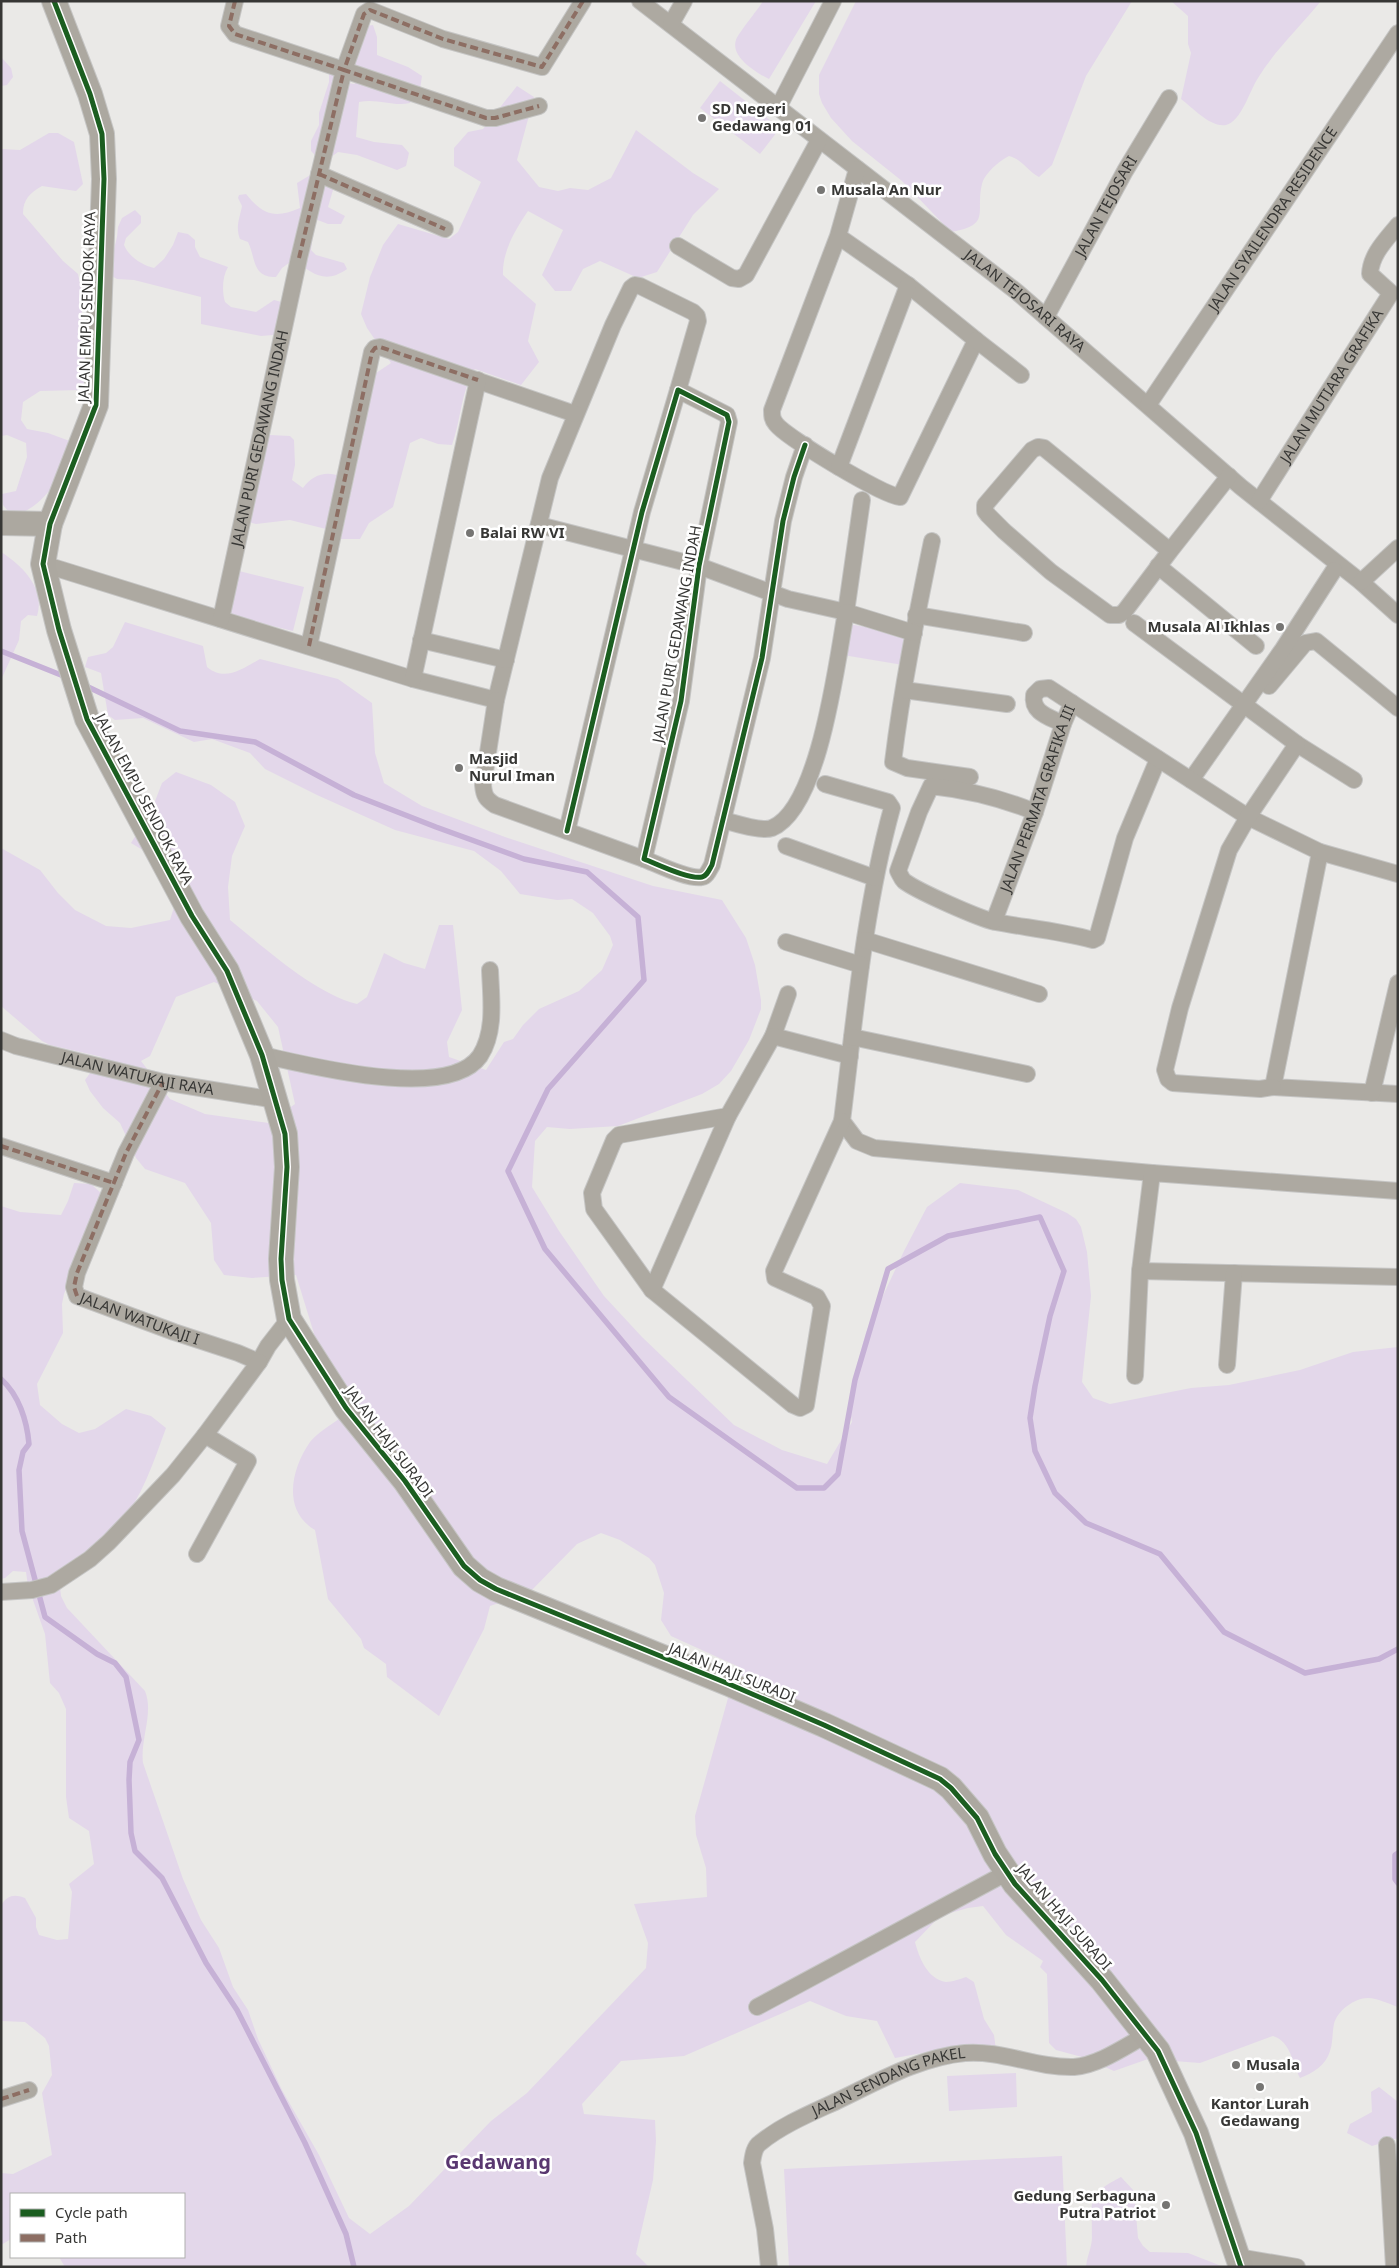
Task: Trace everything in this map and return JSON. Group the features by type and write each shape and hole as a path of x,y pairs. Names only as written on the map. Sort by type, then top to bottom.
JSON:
{"street":[{"name":"JALAN EMPU SENDOK RAYA","path":"54,1 90,94 99,126 104,179 96,406 50,524 43,564 59,630 87,720 192,916 227,971 262,1055 276,1100"},
{"path":"235,1 229,26 235,34 486,118 495,118 539,106"},
{"name":"JALAN PURI GEDAWANG INDAH","path":"221,619 299,258 344,70 364,14 370,10 443,39 542,67 583,1"},
{"name":"JALAN TEJOSARI RAYA","path":"640,1 1017,292 1229,476 1398,615"},
{"path":"670,24 684,1"},
{"path":"778,108 833,1"},
{"name":"JALAN SYAILENDRA RESIDENCE","path":"1148,405 1398,32"},
{"name":"JALAN TEJOSARI","path":"1046,317 1125,171 1169,98"},
{"path":"678,246 732,278 739,279 746,275 819,140"},
{"path":"857,169 838,236 772,410 772,417 775,423 839,467 897,497 902,495 976,340"},
{"path":"319,174 445,229"},
{"name":"JALAN MUTIARA GRAFIKA","path":"1259,501 1394,289 1370,274 1370,265 1376,251 1398,225"},
{"path":"838,236 908,285 1021,375"},
{"path":"839,467 908,285"},
{"path":"567,830 633,550 698,321 694,312 635,286 631,288 613,324 550,478 496,700 482,785 484,796 495,805 543,824 567,830 690,876 702,877 707,874 712,865 762,658 783,521 794,477 805,445"},
{"path":"309,646 372,352 375,348 380,347 575,414"},
{"path":"413,679 478,380"},
{"name":"JALAN PURI GEDAWANG INDAH","path":"644,859 681,701 699,566 729,418 727,414 678,390"},
{"path":"1170,551 1044,448 1038,447 1032,450 985,505 988,515 1051,572 1110,615 1119,615 1124,612 1229,476"},
{"path":"723,820 766,830 774,827 784,819 796,803 812,770 825,727 846,612 862,500"},
{"path":"1,523 50,524"},
{"name":"JALAN PURI GEDAWANG INDAH","path":"539,525 699,566 788,599 846,612 914,633"},
{"path":"932,541 916,615 893,762 907,768 970,777"},
{"path":"1360,582 1398,548"},
{"path":"43,564 413,679 496,700"},
{"path":"1158,566 1256,646"},
{"path":"1247,707 1334,570"},
{"path":"916,615 1024,633"},
{"path":"1134,624 1297,744 1354,780"},
{"path":"421,640 506,660"},
{"path":"1191,780 1247,707 1305,643 1316,641 1398,708"},
{"path":"1063,724 1037,710 1034,704 1034,695 1040,689 1049,688 1072,703"},
{"path":"904,690 1007,704"},
{"name":"JALAN PERMATA GRAFIKA III","path":"994,922 1035,812 1063,724 1072,703 1248,817 1320,852 1398,874"},
{"path":"1297,744 1248,817 1229,850 1180,1008 1166,1076 1173,1083 1260,1089 1273,1087 1398,1094"},
{"path":"1035,812 1003,799 967,790 932,786 919,812 898,871 903,880 952,905 994,922 1064,932 1093,940 1097,938 1126,838 1158,759"},
{"path":"728,1116 619,1136 614,1140 592,1193 592,1205 652,1290 793,1405 800,1408 806,1405 822,1306 817,1297 775,1278 774,1271 842,1121 861,965 875,878 892,808 891,804 825,784"},
{"path":"786,846 875,878"},
{"path":"1273,1087 1320,852"},
{"path":"865,940 1040,994"},
{"path":"786,942 861,965"},
{"path":"262,1055 336,1071 392,1079 419,1078 460,1070 472,1064 480,1055 488,1037 491,1016 490,970"},
{"path":"1372,1093 1398,983"},
{"path":"652,1290 728,1116 773,1036 788,994"},
{"path":"773,1036 850,1056"},
{"path":"852,1037 1027,1074"},
{"name":"JALAN WATUKAJI RAYA","path":"1,1040 16,1046 163,1082 276,1100"},
{"name":"JALAN WATUKAJI I","path":"163,1082 126,1154 76,1273 74,1287 77,1296 259,1362"},
{"name":"JALAN HAJI SURADI","path":"276,1100 285,1134 287,1167 281,1259 282,1280 289,1319 346,1408 405,1482 471,1574 496,1589 824,1725 940,1779 962,1798 977,1818 995,1854 1042,1916 1102,1980 1158,2051 1196,2133 1239,2262"},
{"path":"842,1121 856,1141 874,1148 1398,1191"},
{"path":"1,1146 114,1184"},
{"path":"1135,1376 1140,1271 1152,1172"},
{"path":"1140,1271 1398,1277"},
{"path":"1227,1365 1234,1273"},
{"path":"1,1592 32,1590 51,1585 90,1559 109,1542 173,1475 205,1435 289,1319"},
{"path":"197,1554 248,1461 205,1435"},
{"path":"757,2007 1008,1872"},
{"name":"JALAN SENDANG PAKEL","path":"769,2267 765,2230 752,2163 758,2144 802,2117 892,2074 922,2063 963,2053 988,2052 1047,2065 1074,2067 1093,2063 1146,2035"},
{"path":"1,2099 29,2090"},
{"path":"1386,2145 1394,2267"},
{"path":"1239,2262 1298,2267"}],"shaded area":[{"path":"763,1 816,1 769,79 746,64 735,46 738,36"},
{"path":"856,1 1132,1 1086,76 1052,165 1039,177 1014,158 1009,156 1005,158 993,168 982,184 977,221 964,229 951,232 902,181 852,141 831,118 822,103 819,94 819,75"},
{"path":"1171,1 1321,1 1265,68 1255,83 1241,112 1231,123 1220,125 1208,120 1181,99 1191,53 1188,44 1188,16"},
{"path":"373,25 377,37 377,55 408,67 422,76 420,89 410,103 359,102 356,137 374,142 402,145 409,153 406,166 397,170 357,155 338,152 327,160 316,156 311,151 311,141 319,125 319,113 329,82 329,72 349,83 354,84 358,81 353,67 367,26"},
{"path":"1,57 11,68 13,77 7,85 1,86"},
{"path":"720,81 780,128 760,154 700,108"},
{"path":"517,86 534,97 517,160 539,187 558,191 570,188 588,190 611,178 636,130 693,173 719,189 693,215 657,272 638,278 600,261 583,269 571,291 555,291 542,275 563,230 528,211 507,250 503,275 536,304 528,341 539,362 521,385 475,369 464,396 452,445 438,444 421,438 410,443 393,507 369,523 360,539 341,539 376,373 391,363 367,328 361,314 370,277 383,245 398,224 449,239 458,232 481,182 454,166 454,148 468,132 483,129"},
{"path":"49,133 58,133 74,142 83,184 76,191 42,186 28,197 24,204 23,214 63,261 78,274 82,293 82,331 87,378 81,390 40,391 23,402 21,420 27,429 48,433 75,443 60,474 49,491 33,507 22,513 9,512 3,505 2,494 16,491 27,457 26,443 7,435 1,436 1,149 20,150"},
{"path":"312,174 331,183 333,190 328,207 345,216 341,224 328,224 315,219 311,250 316,255 344,263 347,269 339,274 325,277 313,273 293,260 282,268 276,277 263,274 256,266 248,242 240,239 238,222 242,206 238,198 239,195 246,194 258,207 270,213 276,214 291,211 300,208 297,183"},
{"path":"135,210 141,216 141,223 126,238 124,245 133,257 141,263 154,268 164,259 173,245 178,232 188,234 195,240 195,247 200,257 228,267 223,284 223,294 225,302 231,307 256,312 274,300 285,303 282,317 273,335 261,336 201,324 201,297 134,280 117,279 108,274 118,227 122,218"},
{"path":"270,435 290,436 294,440 295,465 292,480 303,488 320,475 330,474 341,477 330,530 290,520 256,524 248,522 265,438"},
{"path":"1,552 17,564 30,579 38,596 39,606 37,616 28,615 21,621 19,640 1,680"},
{"path":"239,571 304,587 293,631 228,615"},
{"path":"125,622 203,646 207,667 220,673 234,672 260,659 338,679 372,703 375,753 384,783 422,806 505,837 653,886 722,900 746,938 755,965 761,1000 761,1009 749,1040 731,1071 719,1084 702,1094 618,1126 570,1129 547,1127 535,1141 532,1187 559,1231 604,1296 642,1337 734,1425 782,1450 827,1464 852,1422 849,1404 852,1384 866,1332 904,1251 927,1207 960,1183 1018,1190 1067,1213 1076,1219 1081,1227 1087,1252 1091,1296 1082,1382 1093,1398 1110,1404 1191,1388 1229,1385 1300,1370 1353,1352 1398,1347 1398,2007 1372,1998 1357,2000 1347,2006 1336,2019 1328,2056 1314,2071 1300,2078 1284,2043 1273,2036 1200,2063 1148,2059 1114,2071 1082,2057 1056,2050 1049,2043 1047,1974 1040,1967 1043,1961 1006,1935 983,1906 968,1908 940,1916 915,1942 925,1966 934,1977 946,1982 966,1977 974,1982 984,2019 994,2035 996,2050 933,2051 895,2058 877,2021 846,2016 810,2001 684,2056 621,2061 582,2104 584,2114 655,2120 656,2141 653,2180 636,2254 649,2267 65,2267 60,2258 185,2258 185,2193 10,2193 10,2240 1,2245 1,2173 13,2174 52,2155 42,2093 52,2075 49,2046 45,2038 25,2022 1,2021 1,1905 12,1896 25,1898 36,1918 36,1927 39,1935 57,1940 68,1939 72,1892 69,1884 94,1864 89,1831 69,1818 66,1797 66,1709 59,1693 50,1683 45,1634 28,1586 26,1572 13,1571 1,1579 1,1206 20,1212 61,1215 74,1183 91,1184 102,1194 64,1294 62,1304 63,1333 37,1384 40,1405 62,1424 79,1433 95,1429 126,1409 151,1416 166,1428 147,1479 127,1515 105,1537 58,1570 61,1596 67,1608 145,1691 148,1717 143,1745 143,1763 183,1879 201,1920 219,1948 233,1987 248,2010 258,2039 282,2090 319,2155 349,2218 370,2234 409,2206 491,2121 527,2093 646,1968 648,1943 634,1904 707,1897 706,1868 696,1835 695,1816 737,1666 671,1636 661,1620 664,1593 655,1565 649,1558 620,1540 601,1533 577,1544 529,1593 490,1606 484,1629 439,1716 387,1677 386,1664 364,1648 361,1639 328,1599 315,1530 305,1522 298,1512 294,1501 293,1489 298,1464 310,1442 320,1432 340,1418 296,1275 252,1278 224,1275 214,1260 211,1223 185,1183 145,1169 136,1158 120,1123 103,1108 90,1091 85,1080 102,1057 50,1045 42,1041 1,1006 1,848 40,870 58,893 75,910 106,926 131,928 170,920 184,875 131,843 152,809 162,783 176,772 211,785 235,802 245,826 232,856 228,887 230,920 307,980 324,990 357,1004 367,997 384,953 404,963 425,969 439,925 453,925 462,1010 447,1042 449,1057 486,1070 504,1042 513,1039 523,1025 539,1009 579,991 602,970 613,945 610,936 593,913 572,899 557,900 520,894 501,871 474,851 395,830 265,769 250,753 212,739 194,742 143,718 115,720 108,715 101,673 85,667 88,657 106,653 113,647","holes":["214,982 257,1001 278,1027 295,1104 269,1123 205,1114 170,1099 141,1061 150,1056 176,997"]},
{"path":"848,624 908,634 903,665 843,655"},
{"path":"1016,2073 1017,2107 949,2111 947,2076"},
{"path":"1379,2087 1398,2102 1398,2138 1372,2146 1347,2133 1350,2124 1372,2112 1371,2092"},
{"path":"1062,2156 1067,2267 789,2267 784,2169"},
{"path":"1121,2177 1134,2191 1138,2238 1143,2246 1150,2252 1188,2253 1224,2267 1086,2267 1092,2241 1093,2200 1101,2189"}],"waterway":[{"path":"1,651 66,677"},
{"path":"84,685 180,731 255,742 354,795 436,827 524,859 587,872 638,917 644,980 548,1089 508,1171 545,1249 669,1397 797,1488 824,1488 838,1474 855,1380 888,1269 948,1236 1040,1217 1064,1271 1050,1316 1030,1418 1035,1451 1055,1493 1086,1523 1160,1554 1224,1632 1305,1673 1379,1659 1398,1649"},
{"path":"1,1379 13,1393 21,1409 28,1435 29,1444 23,1452 19,1470 22,1531 45,1617 97,1654 115,1663 126,1677 139,1740 130,1762 129,1780 131,1833 135,1851 162,1878 206,1963 237,2010 305,2143 346,2234 354,2267"},
{"path":"1398,1853 1395,1855 1395,1879 1398,1883"}],"marked path":[{"path":"235,1 229,26 235,34 344,70 364,14 370,10 443,39 542,67 583,1"},
{"path":"299,258 344,70 486,118 495,118 539,106"},
{"path":"319,174 445,229"},
{"path":"309,646 372,352 375,348 380,347 478,380"},
{"path":"77,1296 74,1287 77,1273 126,1153 163,1082"},
{"path":"1,1146 114,1183"},
{"path":"1,2099 29,2090"}],"cycle path":[{"path":"54,1 90,94 102,134 104,179 96,405 50,524 43,564 59,630 87,719 192,916 227,971 262,1055 285,1134 287,1167 281,1259 282,1280 289,1319 346,1408 405,1481 464,1566 480,1580 496,1589 824,1725 940,1779 951,1788 977,1818 995,1854 1015,1884 1102,1980 1158,2051 1196,2133 1241,2267"},
{"path":"567,831 642,512 678,390 727,415 729,422 699,566 681,701 644,859 689,876 702,877 708,872 712,865 762,658 783,521 794,477 805,445"}],"place":[{"name":"SD Negeri Gedawang 01","path":"702,118"},
{"name":"Musala An Nur","path":"821,190"},
{"name":"Balai RW VI","path":"470,533"},
{"name":"Musala Al Ikhlas","path":"1280,627"},
{"name":"Masjid Nurul Iman","path":"459,768"},
{"name":"Musala","path":"1236,2065"},
{"name":"Kantor Lurah Gedawang","path":"1260,2087"},
{"name":"Gedung Serbaguna Putra Patriot","path":"1166,2205"}],"district":[{"name":"Gedawang","path":"498,2162"}]}
